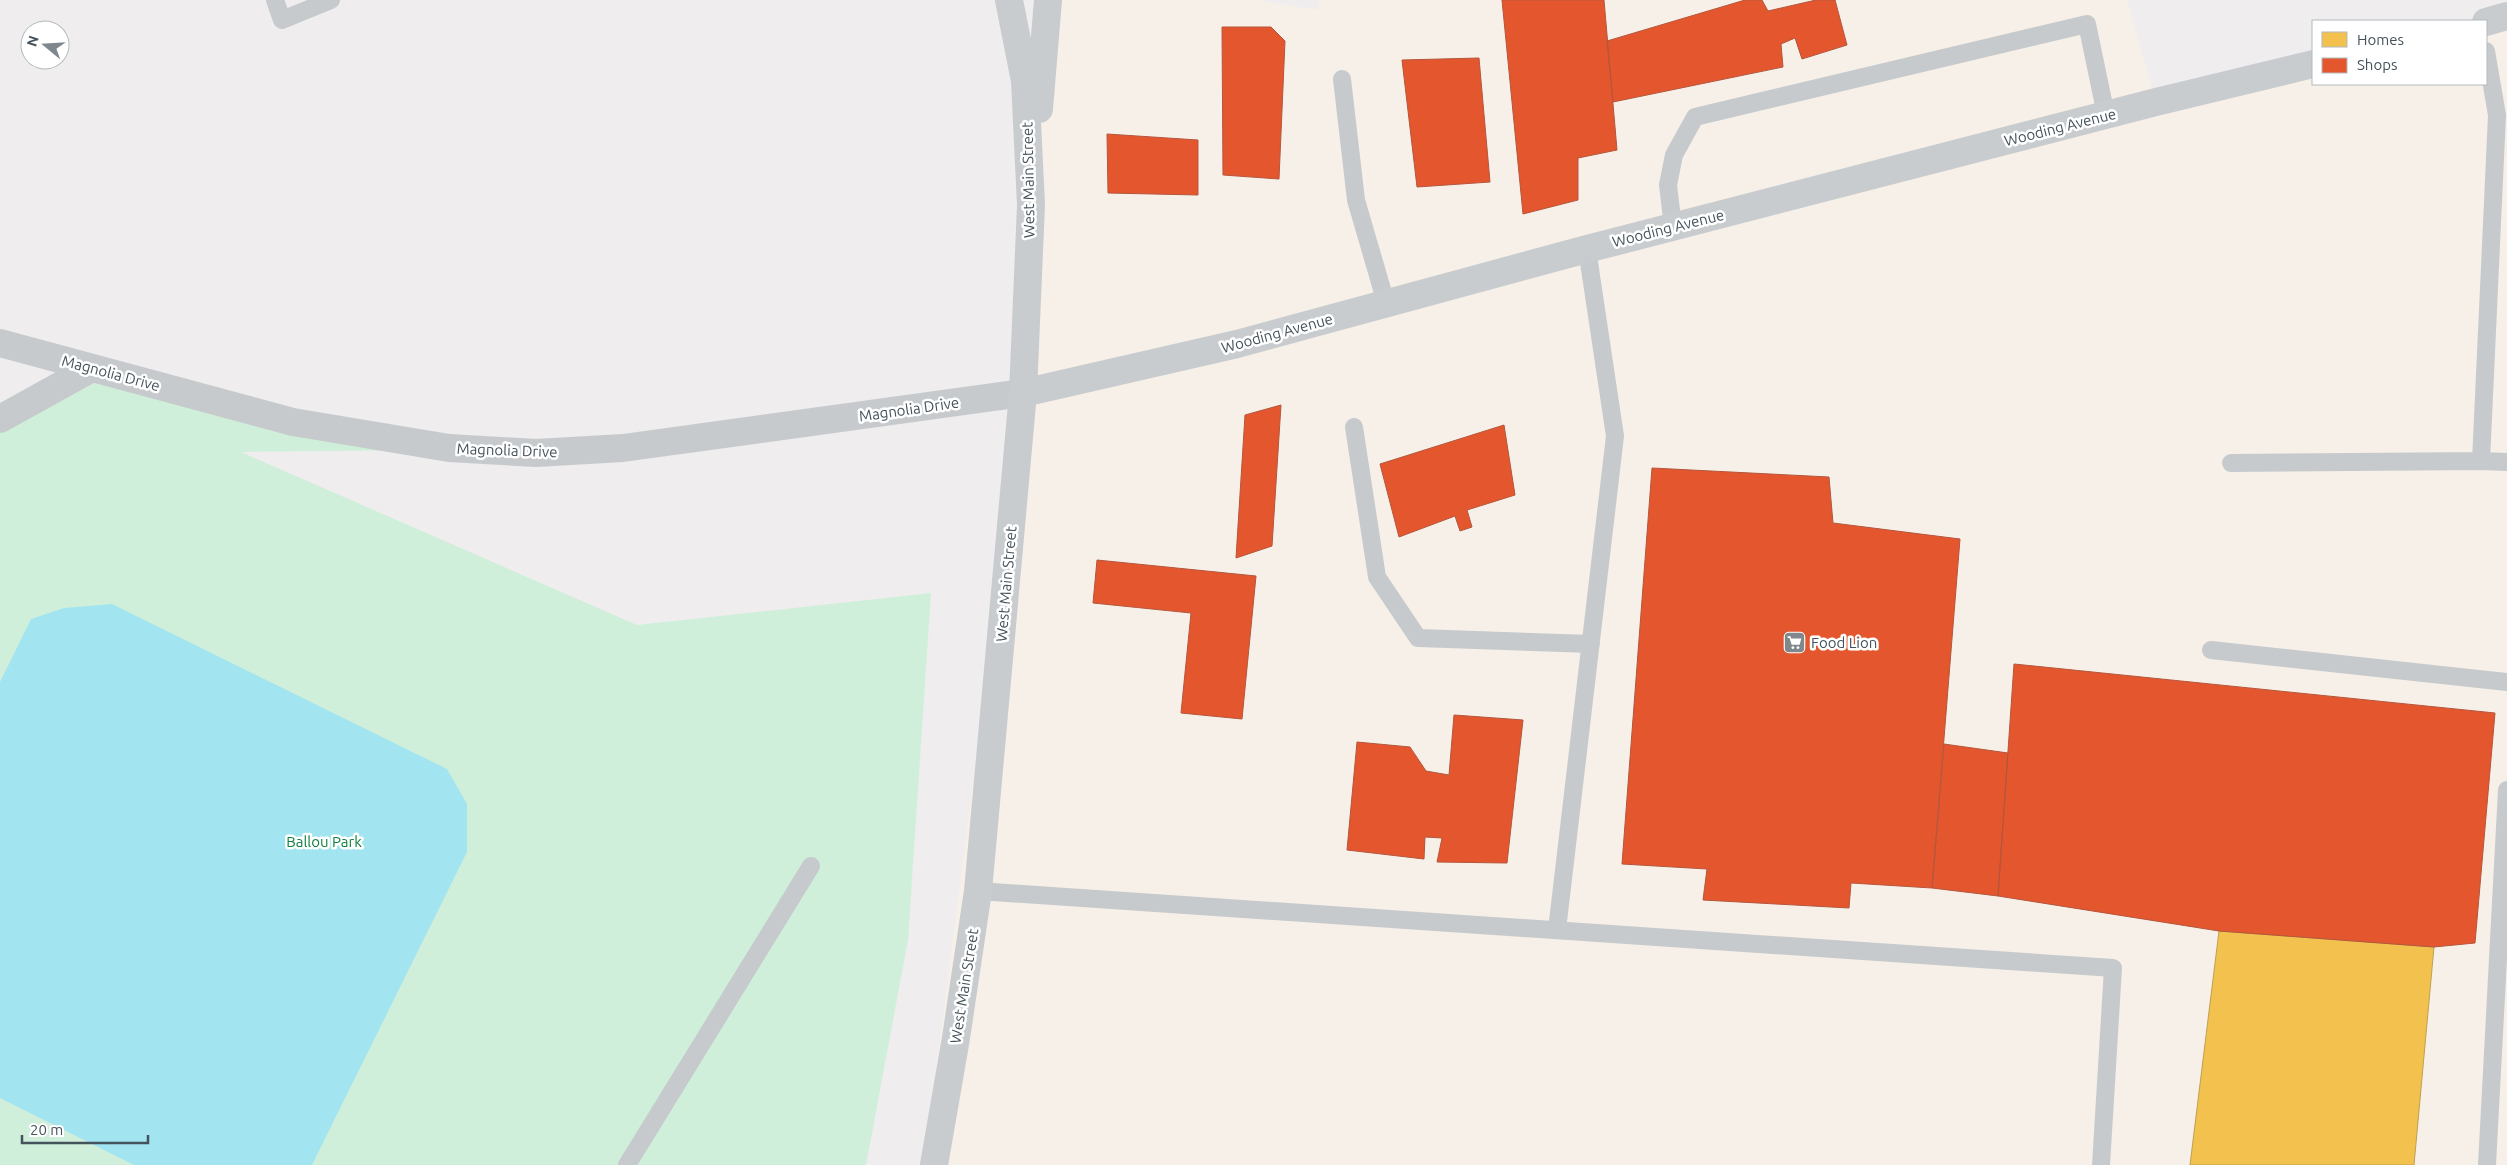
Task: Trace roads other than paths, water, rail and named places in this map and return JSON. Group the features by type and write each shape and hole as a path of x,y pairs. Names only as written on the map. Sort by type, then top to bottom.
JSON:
{"main road":[{"name":"West Main Street","path":"934,1165 978,891 1023,393 1031,205 1025,81 1009,0"},
{"path":"1031,205 1048,0"},
{"path":"2487,22 2507,16"},
{"name":"Wooding Avenue","path":"1023,393 1237,344 1587,249 2106,115 2312,64"}],"street":[{"name":"Magnolia Drive","path":"0,343 293,422 449,448 536,453 623,448 1023,393"},
{"path":"0,419 92,368"}],"lane":[{"path":"275,0 282,20 332,0"},
{"path":"1673,227 1668,185 1674,155 1695,117 2087,24 2106,115"},
{"path":"2480,461 2497,115 2487,57"},
{"path":"1342,79 1356,200 1386,303"},
{"path":"1557,930 1616,436 1587,249"},
{"path":"1354,427 1377,577 1418,638 1591,644"},
{"path":"2231,463 2507,462"},
{"path":"2211,650 2507,682"},
{"path":"2487,1165 2507,790"},
{"path":"627,1165 811,866"},
{"path":"978,891 2113,968 2101,1165"}],"water":[{"path":"112,604 447,769 467,804 467,852 312,1165 134,1165 0,1098 0,682 31,619 64,608"}],"place":[{"name":"Food Lion","path":"1795,642"}],"park label":[{"name":"Ballou Park","path":"324,841"}]}
